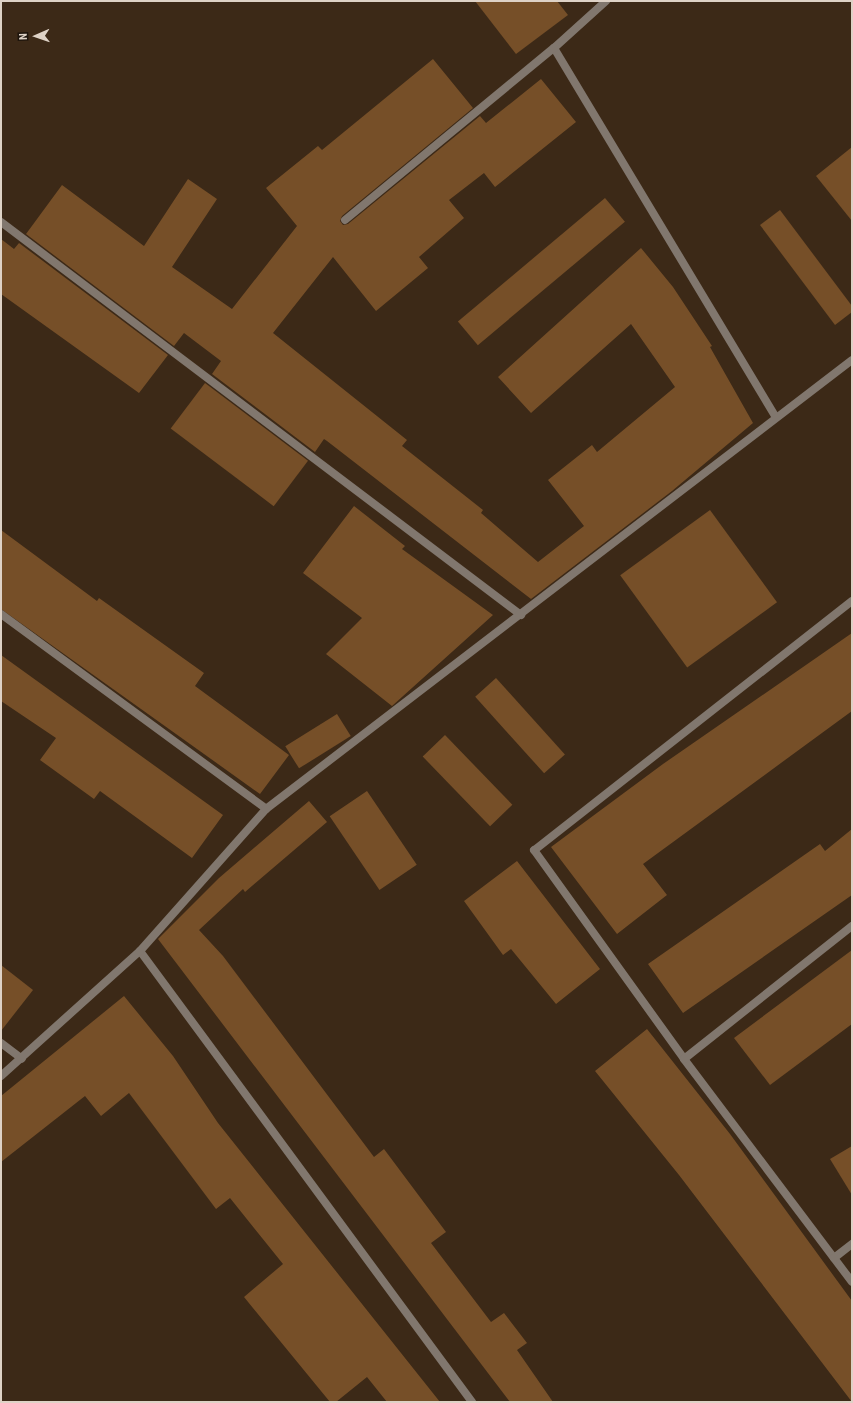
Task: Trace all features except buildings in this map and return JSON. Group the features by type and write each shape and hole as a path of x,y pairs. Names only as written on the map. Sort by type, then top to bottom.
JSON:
{"street":[{"path":"345,220 554,48 606,1"},
{"path":"554,48 776,418"},
{"path":"1,222 521,615"},
{"path":"1,1076 22,1059 140,951 266,809 852,360"},
{"path":"852,601 534,850 684,1059 852,1282"},
{"path":"1,614 266,809"},
{"path":"684,1059 852,926"},
{"path":"140,951 472,1402"},
{"path":"1,1043 22,1059"},
{"path":"834,1258 852,1244"}]}
